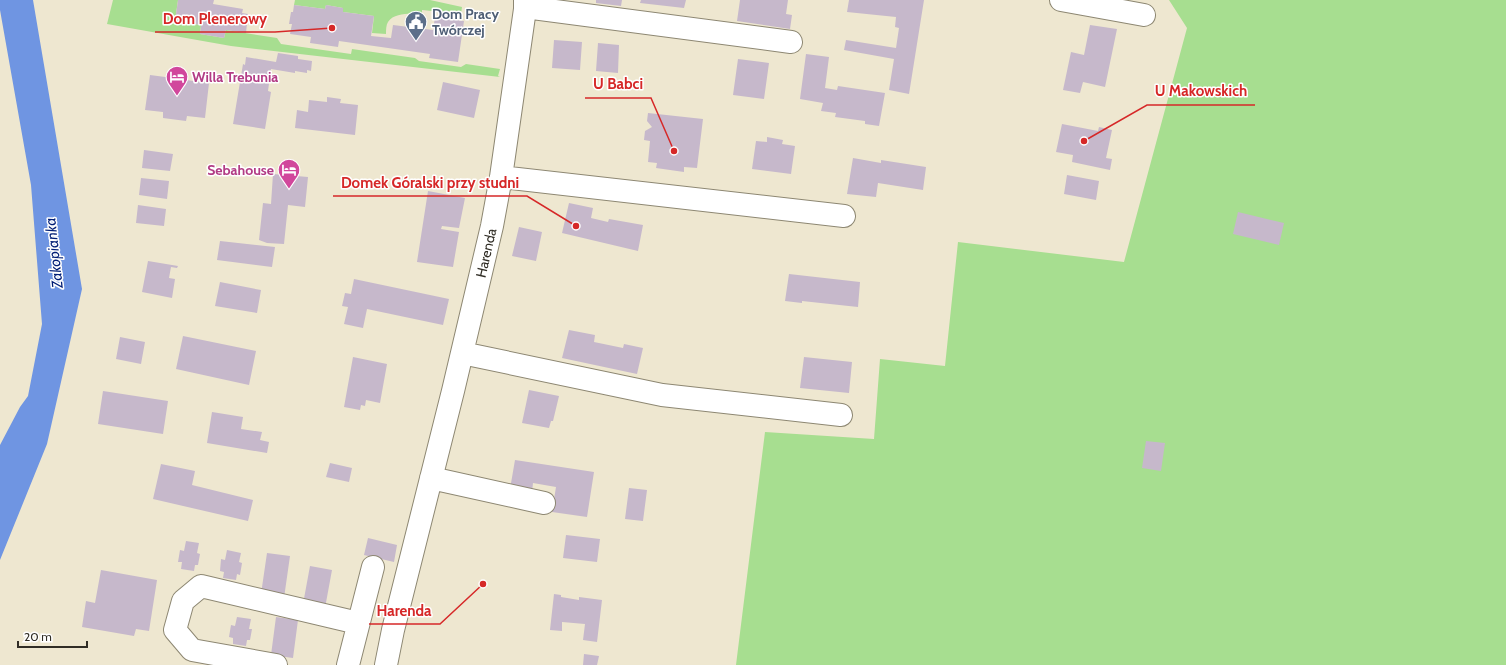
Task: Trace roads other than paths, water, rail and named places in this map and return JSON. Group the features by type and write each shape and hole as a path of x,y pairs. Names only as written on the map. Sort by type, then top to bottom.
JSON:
{"street":[{"path":"1061,0 1144,15"},
{"path":"525,3 791,42"},
{"name":"Harenda","path":"386,665 393,630 484,260 501,178 525,3"},
{"path":"501,178 844,216"},
{"path":"462,353 662,395 841,415"},
{"path":"431,478 544,503"},
{"path":"348,665 373,567"},
{"path":"276,665 192,650 175,630 183,601 201,586 358,623"}],"water":[{"name":"Zakopianka","path":"0,0 33,0 82,289 47,444 0,560 0,445 20,407 28,396 42,324 31,185 0,10"}],"place":[{"name":"Dom Plenerowy","path":"332,28"},
{"name":"Dom Pracy Twórczej","path":"416,42"},
{"name":"Willa Trebunia","path":"177,96"},
{"name":"U Makowskich","path":"1084,141"},
{"name":"U Babci","path":"674,151"},
{"name":"Sebahouse","path":"289,190"},
{"name":"Domek Góralski przy studni","path":"576,226"},
{"name":"Harenda","path":"483,584"}]}
